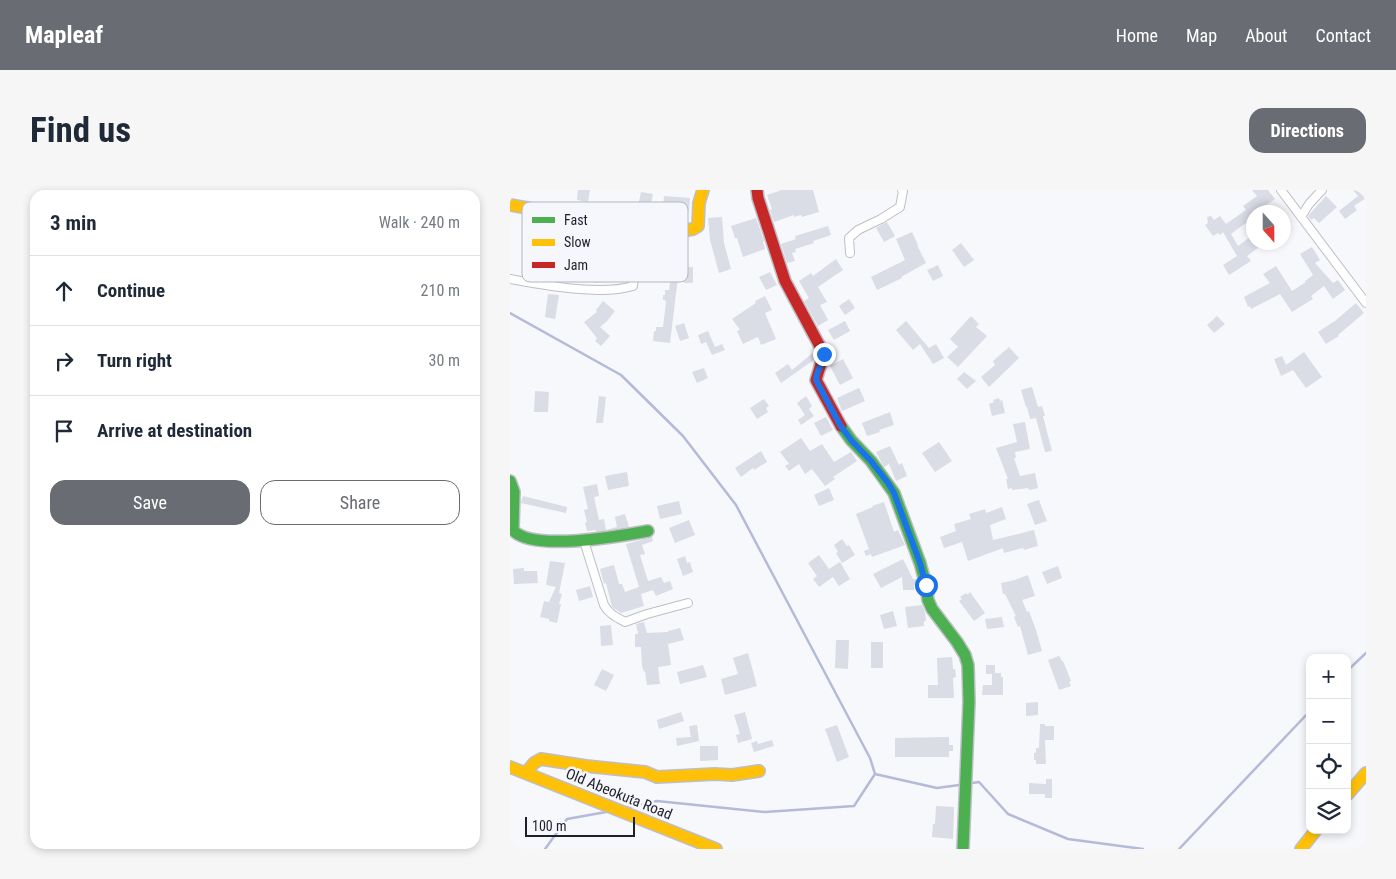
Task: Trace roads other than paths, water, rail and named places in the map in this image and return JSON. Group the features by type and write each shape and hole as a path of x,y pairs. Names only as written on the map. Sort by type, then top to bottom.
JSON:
{"main road":[{"path":"688,230 698,226 698,203 703,190"},
{"path":"757,190 785,282 824,354 816,380 840,425 871,461 894,493 920,563 932,609 965,655 968,665 969,702 963,849"},
{"path":"510,481 513,493 512,526 516,534 521,537 536,540 584,541 648,531"},
{"path":"526,773 534,763 541,759 675,777 715,774 732,775 759,771"},
{"name":"Old Abeokuta Road","path":"510,766 716,849"},
{"path":"1351,790 1366,773"},
{"path":"1300,849 1313,834"}],"street":[{"path":"850,253 849,238 858,230 900,207 902,190"},
{"path":"1281,190 1366,303"},
{"path":"1301,217 1309,204 1322,190"},
{"path":"1294,206 1309,204"},
{"path":"523,282 549,286 620,290 633,286 633,282"},
{"path":"584,541 604,605 608,611 625,622 688,603"}],"waterway":[{"path":"510,313 621,375 683,436 736,505 870,758 875,774"},
{"path":"1351,667 1366,653"},
{"path":"1179,849 1306,715"},
{"path":"628,807 657,801 765,812 854,806 875,774 937,788 959,785"},
{"path":"972,783 979,782 1008,814 1068,839 1143,849"},
{"path":"545,849 567,819 606,812"}],"railway":[{"path":"1363,849 1366,845"}]}
